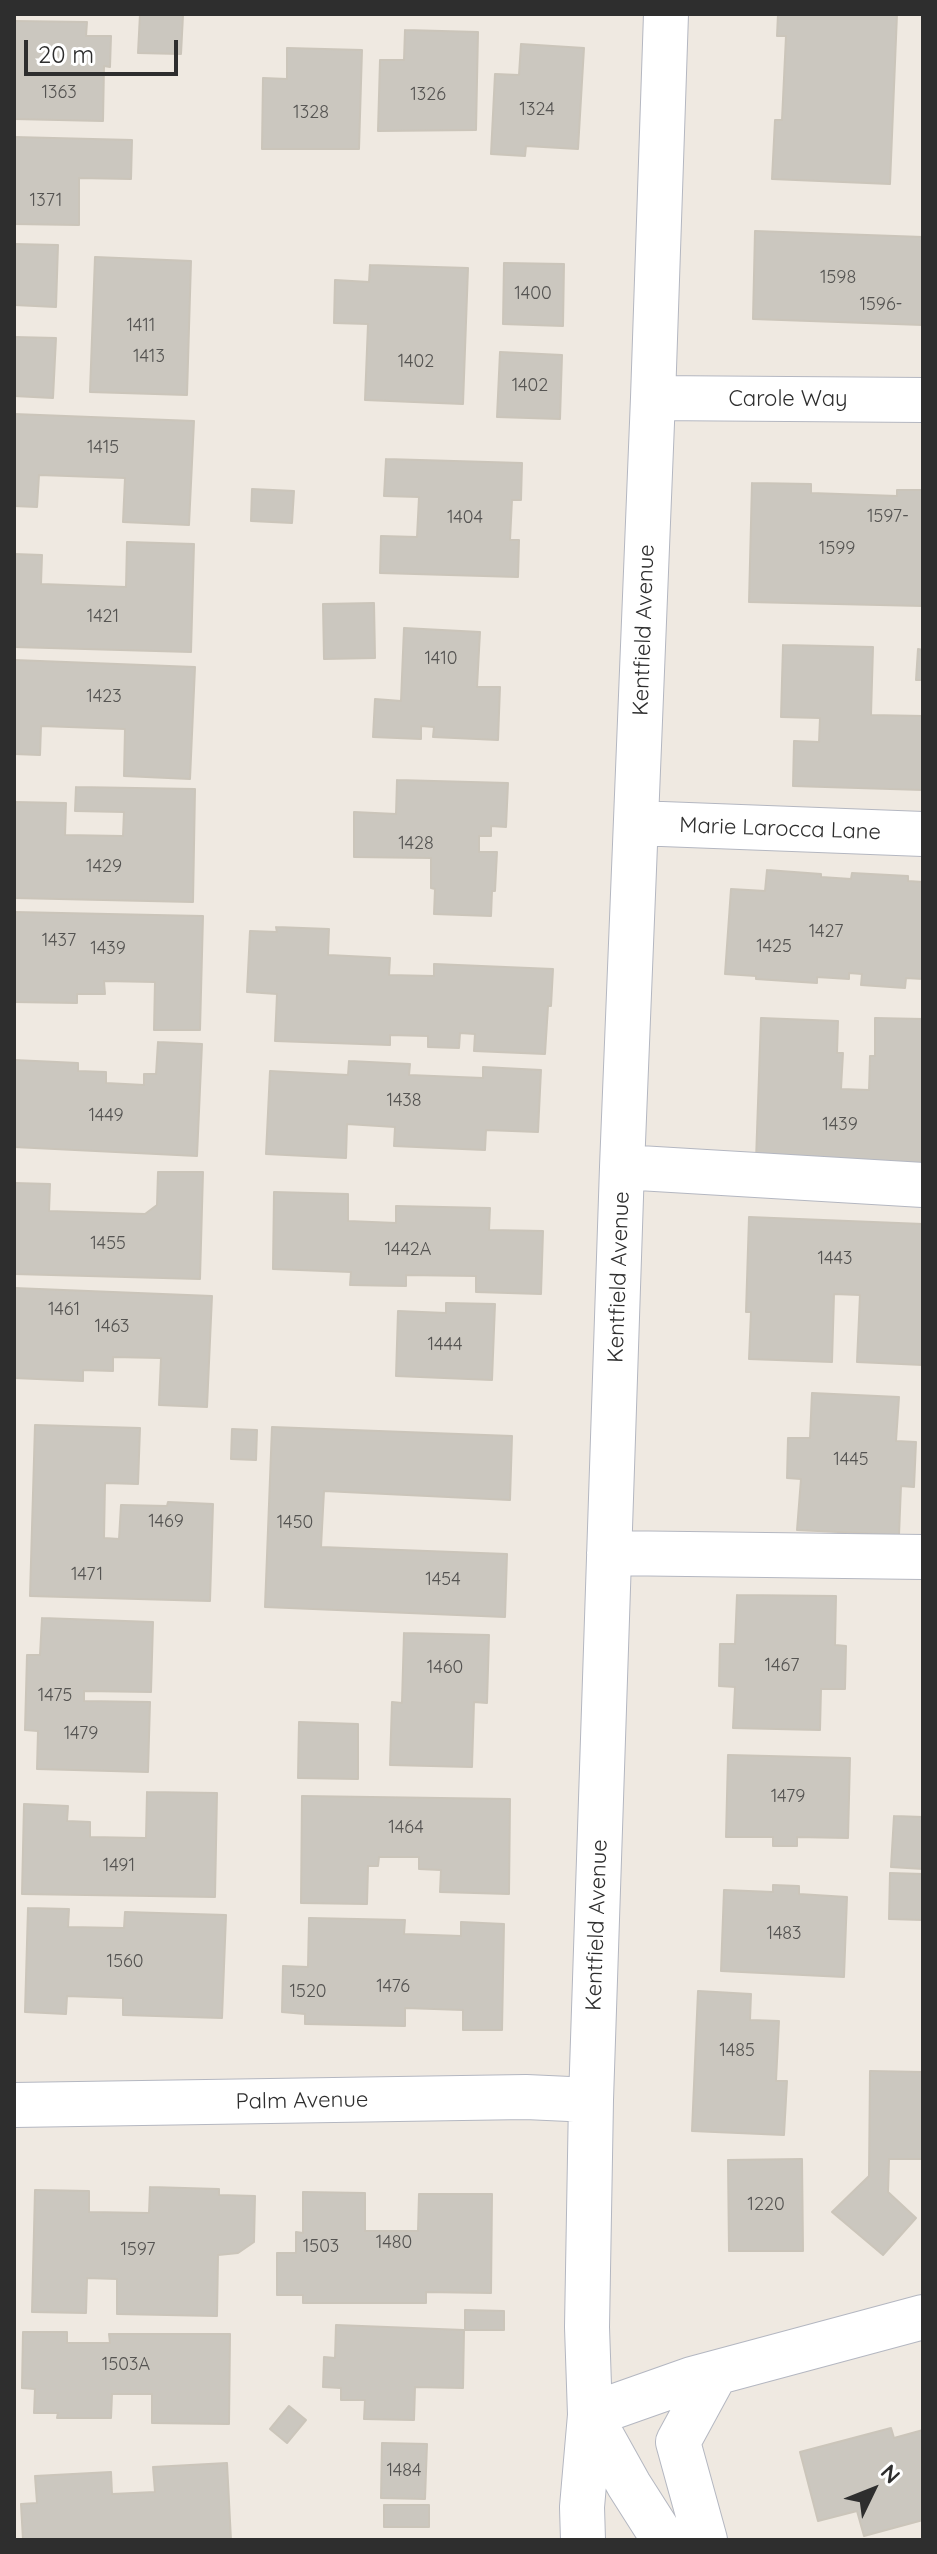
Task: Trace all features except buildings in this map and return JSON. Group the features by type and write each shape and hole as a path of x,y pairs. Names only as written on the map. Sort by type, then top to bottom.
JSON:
{"street":[{"name":"Kentfield Avenue","path":"583,2540 582,2507 590,2415 587,2327 591,2100 622,1167 666,14"},
{"name":"Carole Way","path":"653,398 923,400"},
{"name":"Marie Larocca Lane","path":"636,823 923,834"},
{"path":"622,1167 923,1185"},
{"path":"609,1553 923,1557"},
{"name":"Palm Avenue","path":"14,2105 526,2097 591,2100"},
{"path":"664,2540 590,2415 692,2379 923,2317"},
{"path":"705,2540 678,2442 715,2374"}]}
